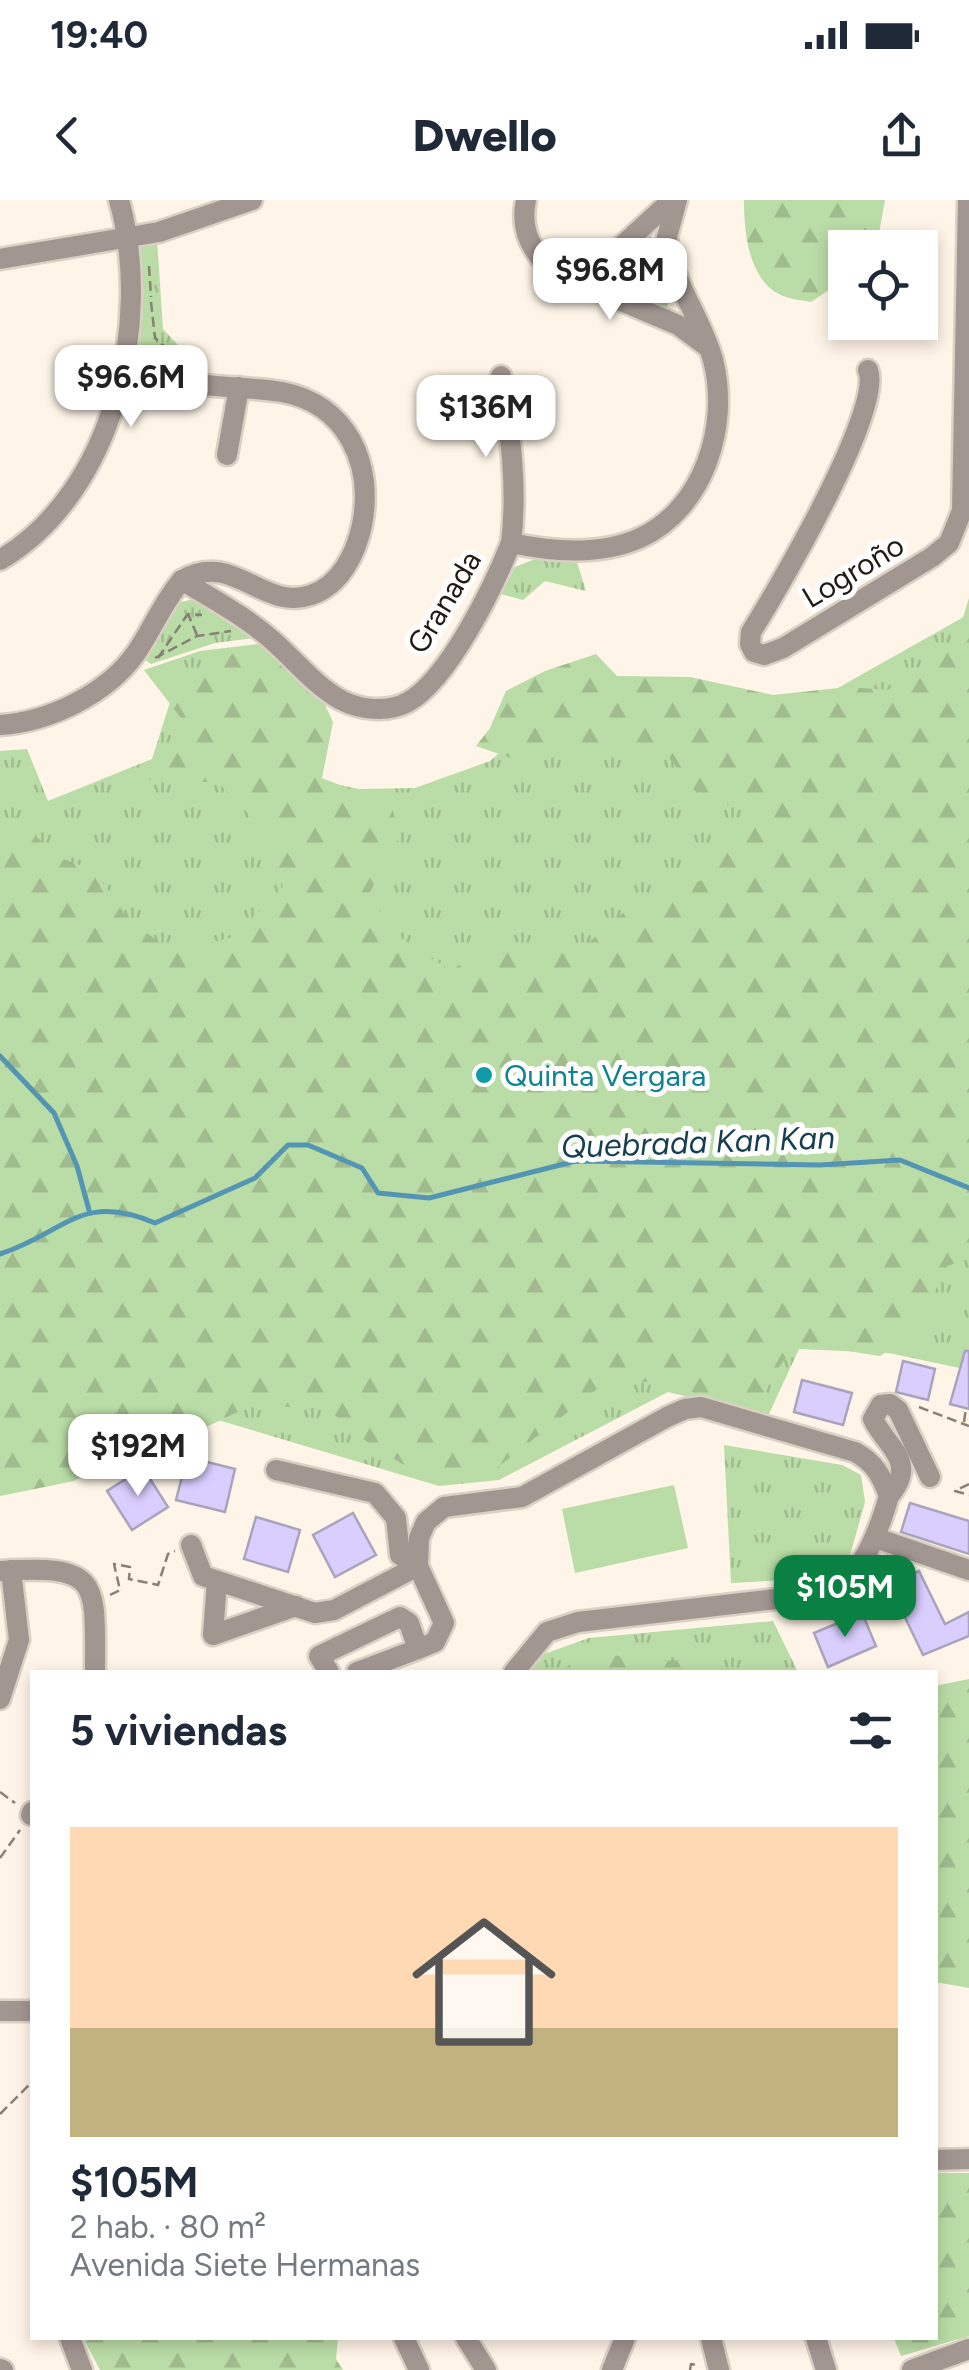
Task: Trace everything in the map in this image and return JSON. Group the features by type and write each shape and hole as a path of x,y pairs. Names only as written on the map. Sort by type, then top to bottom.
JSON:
{"street":[{"path":"0,560 20,548 48,521 101,442 122,378 128,324 130,237 119,200"},
{"path":"0,259 130,237 194,222 252,200"},
{"path":"526,200 529,242 544,263 667,320 705,345"},
{"path":"579,278 611,257 674,200"},
{"path":"646,223 667,237 674,200"},
{"name":"Logroño","path":"868,370 872,380 840,470 823,508 752,632 750,644 754,652 764,654 784,648 862,602 932,558 949,543 958,528 962,511 968,200"},
{"name":"Granada","path":"182,580 257,628 311,678 344,702 381,711 408,702 442,668 494,586 511,543 572,551 613,547 641,537 664,522 688,498 709,459 716,419 713,361 675,275 667,237"},
{"path":"607,295 611,257"},
{"path":"667,320 680,306 682,288"},
{"path":"501,376 515,511 511,543"},
{"path":"0,725 56,713 82,699 133,658 182,580 195,573 214,570 286,597 310,596 328,586 350,563 360,535 366,505 359,454 338,420 321,408 286,393 122,378"},
{"path":"227,454 238,388"},
{"path":"516,1670 548,1632 578,1622 810,1595 835,1589 846,1581 876,1538 902,1471 894,1445 872,1419 881,1404 898,1410 930,1477"},
{"path":"362,1670 435,1642 444,1624 418,1566 418,1538 426,1522 444,1507 522,1497 685,1409 701,1407 855,1452 878,1470 890,1496"},
{"path":"276,1470 375,1493 396,1518 400,1555 418,1566"},
{"path":"876,1538 969,1570"},
{"path":"191,1545 203,1576 315,1613 334,1610 418,1566"},
{"path":"0,1699 20,1640 6,1570 66,1572 86,1583 95,1601 95,1670"},
{"path":"217,1581 214,1635 296,1606"},
{"path":"328,1670 319,1656 400,1618 409,1623 418,1649"},
{"path":"0,2012 30,2011"},
{"path":"938,2160 969,2159"},
{"path":"71,2340 82,2370"},
{"path":"405,2340 419,2370"},
{"path":"467,2340 486,2370"},
{"path":"612,2370 623,2340"},
{"path":"711,2340 711,2368"},
{"path":"817,2340 826,2370"},
{"path":"912,2370 969,2349"}],"path":[{"path":"151,302 156,338 180,361"},
{"path":"157,658 188,614"},
{"path":"188,614 203,615"},
{"path":"188,614 198,636"},
{"path":"133,658 157,658 198,636 234,631 221,622"},
{"path":"916,1406 966,1424 966,1408"},
{"path":"969,1484 955,1491 969,1495"},
{"path":"105,1583 109,1596 120,1590 114,1564 130,1566 129,1579 158,1585 168,1554 191,1545"},
{"path":"0,1858 30,1817"},
{"path":"0,2114 30,2084"},
{"path":"690,2370 692,2364 711,2368"}],"green space":[{"path":"744,200 885,200 880,230 828,230 828,290 811,302 779,294 760,277 745,226"},
{"path":"644,234 653,238 671,299 665,310 615,289 615,270"},
{"path":"157,239 163,329 201,370 135,364 135,243"},
{"path":"540,557 576,559 586,591 545,581 523,600 501,594 515,567"},
{"name":"Quinta Vergara","path":"969,598 969,1259 947,1266 914,1336 880,1356 796,1343 757,1399 724,1402 666,1384 611,1378 494,1470 431,1480 376,1449 326,1408 250,1406 142,1458 95,1469 74,1481 0,1496 0,826 16,816 57,857 94,870 129,920 173,952 233,937 283,887 274,846 217,781 173,784 145,778 184,722 144,670 198,668 223,655 266,648 315,683 333,722 322,778 392,806 399,838 369,894 396,935 451,971 502,932 540,959 588,943 634,904 711,877 744,811 695,791 658,744 563,745 522,762 476,746 490,728 506,691 545,671 596,654 617,676 690,677 773,695 848,687 888,690 956,640"},
{"path":"194,599 261,637 215,643 151,664 144,659 177,603"},
{"name":"Quinta Vergara","path":"969,614 969,1370 889,1353 799,1349 768,1416 668,1392 499,1480 439,1486 198,1414 0,1494 0,751 27,749 48,801 152,759 171,699 144,670 200,651 259,644 321,703 316,780 359,789 415,788 490,761 537,720 781,720"},
{"path":"724,1445 842,1465 861,1475 865,1502 847,1566 826,1578 731,1583"},
{"path":"674,1485 688,1548 575,1573 562,1509"},
{"path":"773,1621 797,1670 523,1670 530,1659 589,1638"},
{"path":"594,1652 650,1661 695,1660 722,1670 565,1670 572,1661"},
{"path":"969,1679 969,1988 938,1983 938,1685"},
{"path":"938,2173 969,2173 969,2336 901,2356 895,2340 938,2340"},
{"path":"84,2340 338,2340 336,2359 343,2370 100,2370"}],"building":[{"path":"965,1351 969,1351 969,1409 950,1404"},
{"path":"903,1361 935,1369 928,1400 896,1392"},
{"path":"802,1380 852,1393 843,1425 794,1412"},
{"path":"187,1457 235,1469 225,1512 176,1500"},
{"path":"143,1468 168,1507 132,1530 107,1491"},
{"path":"910,1503 969,1521 969,1554 901,1532"},
{"path":"353,1513 376,1555 335,1577 313,1535"},
{"path":"256,1517 300,1530 288,1572 244,1559"},
{"path":"919,1571 945,1624 969,1612 969,1636 923,1655 890,1586"},
{"path":"862,1613 876,1646 828,1667 814,1633"}],"waterway":[{"path":"0,1056 54,1113 77,1166 89,1210"},
{"name":"Quebrada Kan Kan","path":"0,1254 91,1213 130,1214 155,1223 255,1178 288,1145 308,1145 362,1168 378,1193 429,1198 576,1161 820,1165 900,1160 969,1188"}],"place":[{"name":"Quinta Vergara","path":"484,1075"}]}
